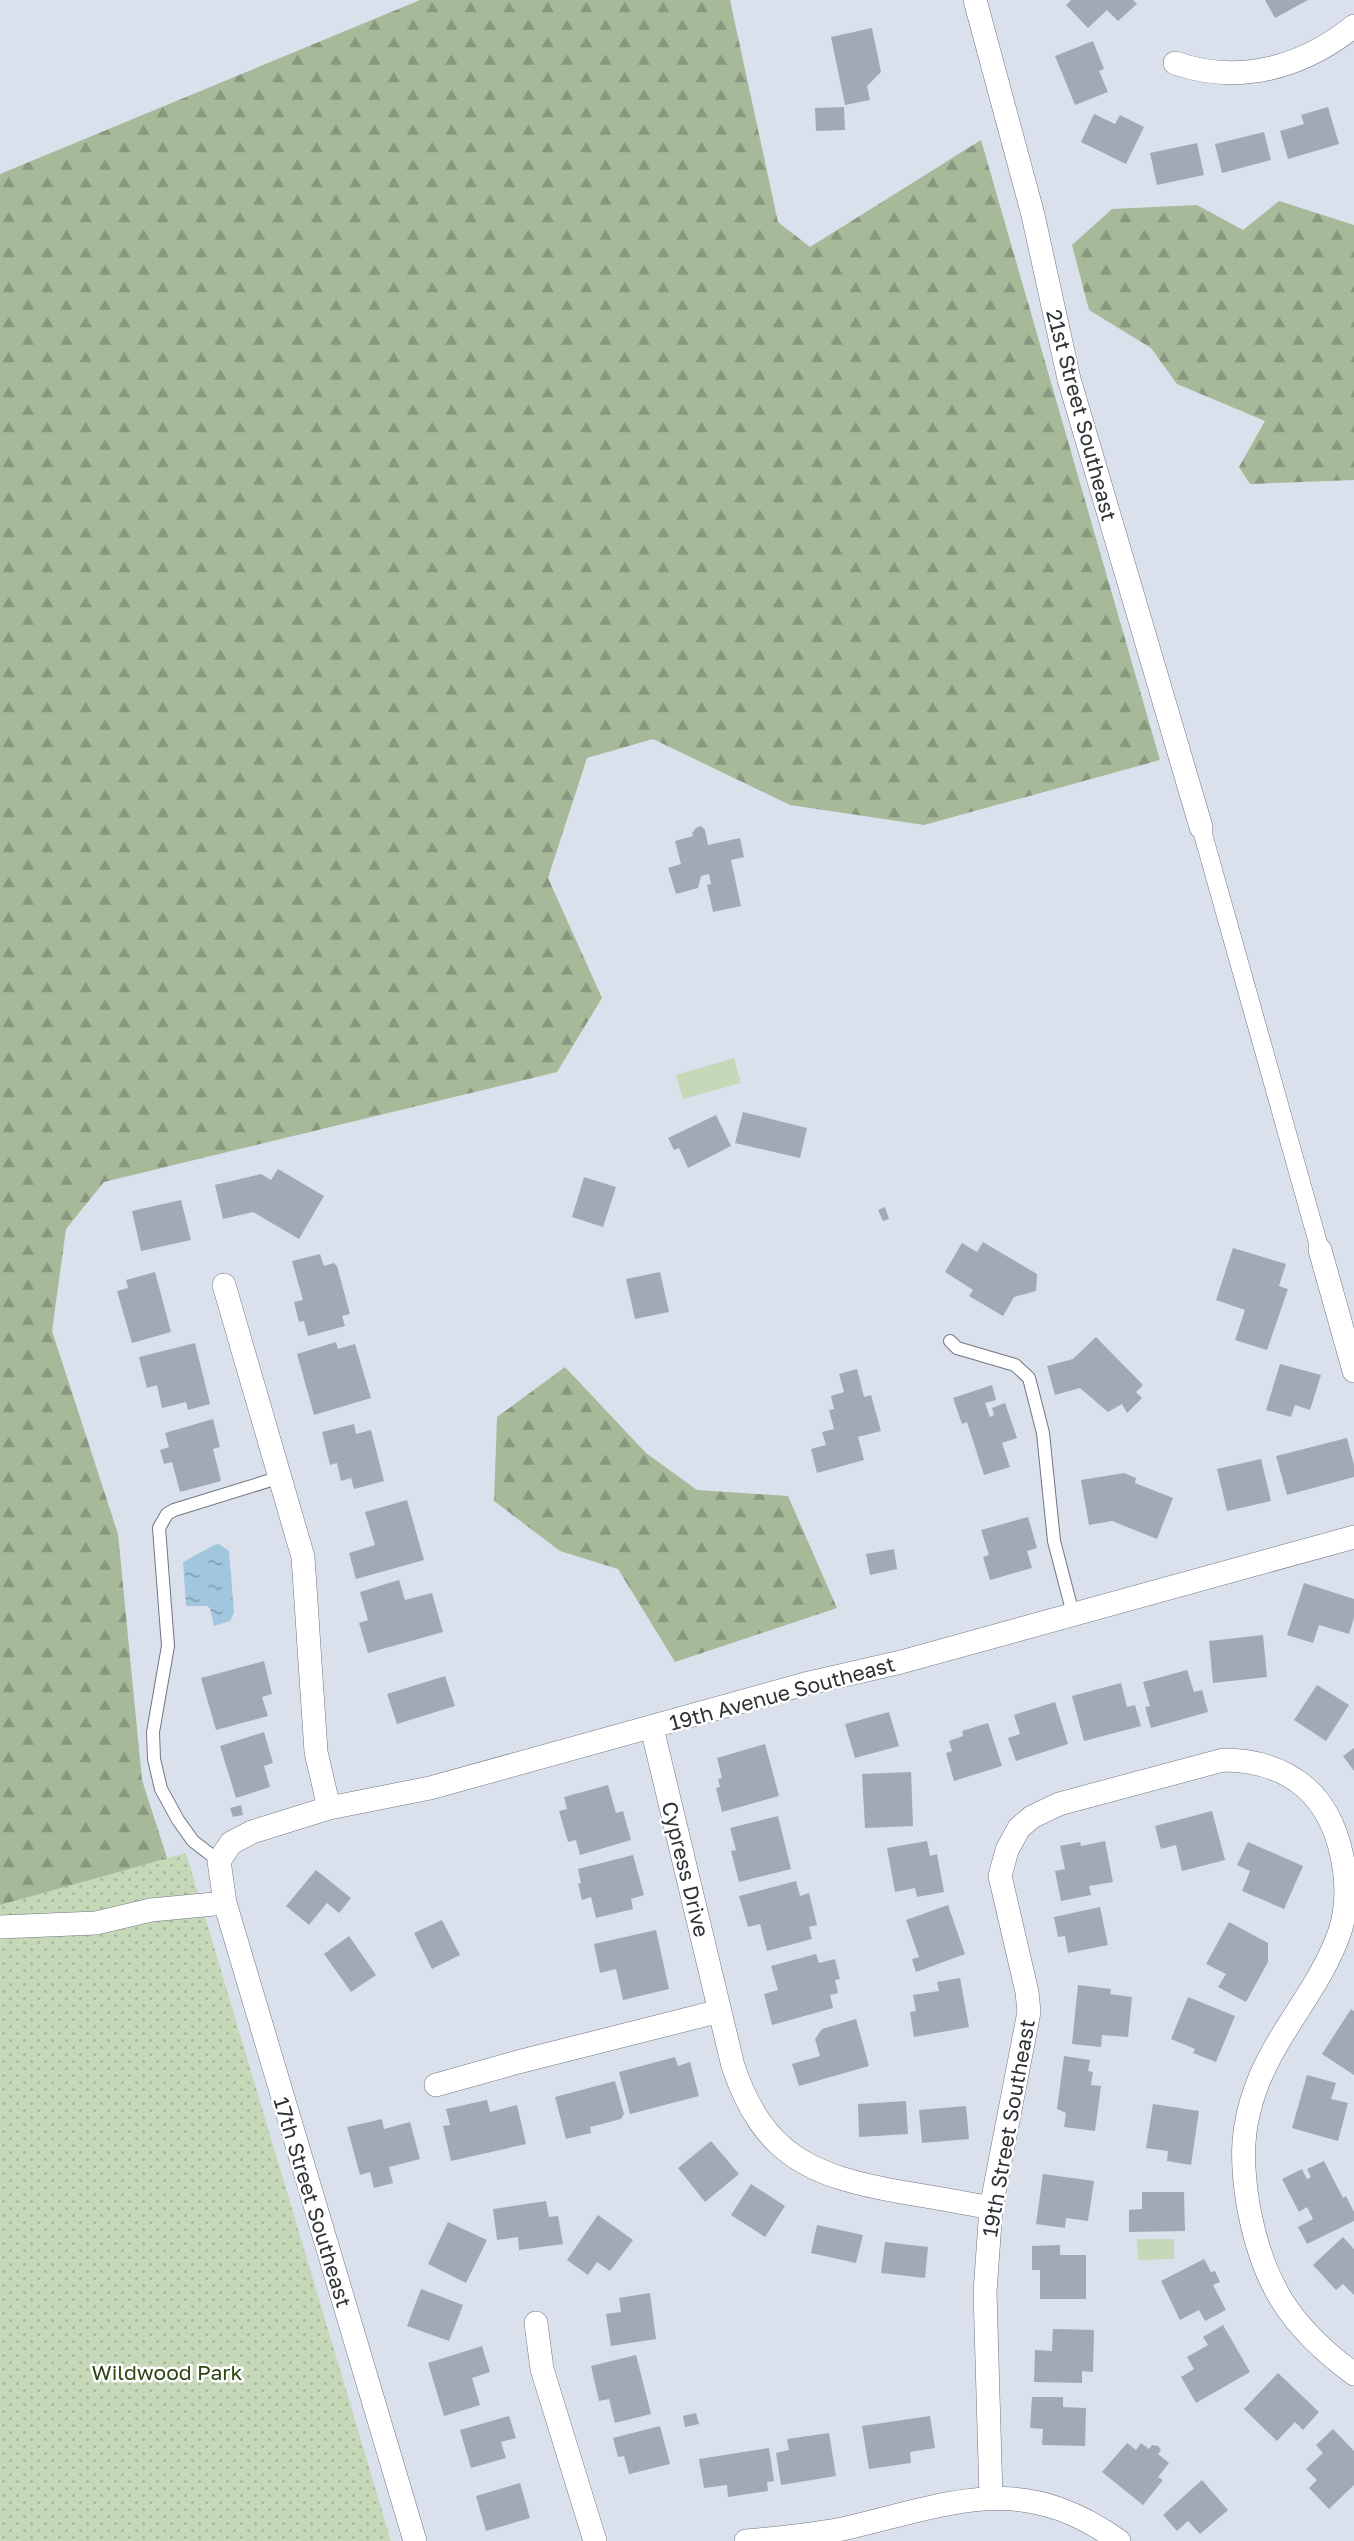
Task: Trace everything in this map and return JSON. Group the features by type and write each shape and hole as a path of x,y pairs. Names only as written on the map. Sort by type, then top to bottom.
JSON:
{"street":[{"name":"21st Street Southeast","path":"975,0 1033,215 1069,379 1201,827"},
{"path":"1175,63 1208,71 1242,74 1275,69 1307,57 1354,26"},
{"path":"1201,827 1354,1371"},
{"path":"225,1285 303,1557 316,1752 329,1808"},
{"name":"19th Avenue Southeast","path":"219,1861 231,1843 252,1832 329,1808 430,1788 1354,1537"},
{"name":"Cypress Drive","path":"652,1728 740,2088 759,2122 778,2144 810,2167 832,2177 991,2208"},
{"name":"19th Street Southeast","path":"991,2497 985,2292 991,2208 1029,2012 1027,1992 1000,1876 1003,1861 1019,1828 1032,1817 1059,1804 1223,1760 1259,1763 1288,1775 1308,1789 1331,1825 1348,1886 1340,1930 1328,1961 1257,2084 1242,2141 1243,2170 1254,2239 1270,2282 1285,2307 1325,2352 1354,2374"},
{"name":"17th Street Southeast","path":"219,1861 225,1903 415,2541"},
{"path":"0,1927 96,1923 151,1910 225,1903"},
{"path":"436,2085 720,2011"},
{"path":"536,2323 542,2369 595,2541"},
{"path":"746,2541 814,2534 948,2503 991,2497 1041,2502 1066,2510 1095,2524 1119,2541"}],"lane":[{"path":"950,1341 957,1348 1015,1364 1029,1378 1044,1433 1054,1541 1073,1614"},
{"path":"219,1861 193,1841 178,1821 162,1789 153,1759 153,1732 168,1646 159,1528 167,1514 174,1510 281,1477"}],"green space":[{"path":"420,0 730,0 778,222 810,247 981,140 1160,760 924,825 790,805 653,739 587,758 548,878 602,998 557,1072 104,1182 66,1229 52,1331 118,1534 142,1780 178,1892 0,1916 0,174"},
{"path":"1279,201 1354,225 1354,480 1250,484 1239,467 1265,421 1177,384 1151,348 1089,310 1072,245 1112,209 1197,205 1243,230"},
{"path":"734,1058 741,1083 683,1099 676,1075"},
{"path":"565,1367 646,1453 697,1490 788,1496 837,1608 675,1662 618,1569 560,1551 494,1501 497,1417"},
{"name":"Wildwood Park","path":"186,1853 391,2541 0,2541 0,1905"},
{"path":"1137,2239 1174,2239 1174,2259 1138,2260"}],"water":[{"path":"219,1544 229,1551 234,1613 230,1621 214,1626 210,1608 186,1606 183,1562"}],"building":[{"path":"1071,0 1133,0 1137,4 1118,21 1107,10 1088,28 1066,5"},
{"path":"1265,0 1308,0 1275,18"},
{"path":"872,28 881,72 867,86 870,100 845,105 831,37"},
{"path":"1093,41 1104,69 1099,71 1108,92 1075,105 1055,56"},
{"path":"844,107 845,130 816,131 815,108"},
{"path":"1328,107 1339,144 1288,159 1280,131 1304,124 1301,115"},
{"path":"1094,114 1115,124 1120,115 1144,127 1126,164 1081,142"},
{"path":"1264,132 1271,160 1222,173 1215,144"},
{"path":"1197,143 1204,175 1157,185 1150,153"},
{"path":"701,826 705,830 708,845 740,838 744,857 731,860 741,906 713,912 707,885 711,884 709,874 701,876 698,888 676,894 668,868 681,864 675,841 693,836 696,828"},
{"path":"743,1112 807,1128 800,1158 735,1143"},
{"path":"716,1115 731,1146 688,1168 679,1148 674,1150 668,1138"},
{"path":"278,1169 324,1196 299,1239 253,1212 223,1219 215,1185 261,1174 271,1180"},
{"path":"584,1177 616,1187 603,1227 572,1217"},
{"path":"181,1200 191,1240 141,1251 132,1211"},
{"path":"885,1207 889,1219 883,1221 878,1210"},
{"path":"983,1242 1037,1274 1036,1291 1014,1297 1003,1316 969,1296 973,1290 945,1272 962,1243 977,1252"},
{"path":"1233,1248 1286,1264 1279,1286 1288,1289 1267,1350 1235,1340 1245,1310 1216,1300"},
{"path":"320,1254 324,1266 334,1263 337,1266 350,1314 342,1316 345,1326 308,1336 304,1321 299,1322 294,1302 303,1300 292,1261"},
{"path":"155,1272 171,1332 132,1343 117,1291 128,1288 126,1280"},
{"path":"660,1272 669,1312 635,1319 626,1279"},
{"path":"1096,1337 1143,1385 1136,1392 1142,1398 1127,1413 1122,1404 1108,1412 1080,1388 1055,1395 1047,1366 1073,1359"},
{"path":"336,1342 338,1349 355,1344 371,1398 314,1415 297,1354"},
{"path":"195,1343 210,1404 188,1410 186,1402 162,1408 157,1385 147,1388 139,1357"},
{"path":"1280,1364 1321,1375 1310,1410 1295,1405 1291,1417 1266,1410"},
{"path":"857,1369 864,1397 871,1395 881,1431 858,1437 864,1460 817,1473 811,1449 826,1445 822,1432 834,1429 829,1410 834,1409 831,1396 844,1392 839,1374"},
{"path":"992,1385 996,1400 985,1403 990,1417 994,1415 992,1408 1005,1403 1017,1438 1002,1443 1010,1467 984,1475 967,1422 962,1424 953,1398"},
{"path":"213,1419 220,1447 213,1449 221,1481 180,1492 172,1462 164,1464 160,1450 169,1447 165,1433"},
{"path":"354,1424 356,1434 371,1430 384,1481 354,1489 351,1478 341,1481 337,1463 330,1465 322,1432"},
{"path":"1347,1438 1354,1465 1354,1477 1287,1495 1276,1456"},
{"path":"1261,1459 1271,1501 1227,1511 1217,1469"},
{"path":"1124,1473 1136,1478 1135,1483 1173,1498 1157,1539 1112,1521 1089,1525 1081,1480"},
{"path":"407,1500 424,1560 356,1579 349,1553 375,1545 365,1512"},
{"path":"1028,1517 1037,1548 1027,1551 1032,1568 990,1580 983,1557 989,1555 981,1530"},
{"path":"894,1549 897,1569 870,1575 866,1554"},
{"path":"399,1580 405,1600 432,1593 443,1632 368,1653 359,1623 368,1620 360,1592"},
{"path":"1304,1583 1354,1599 1354,1618 1349,1634 1319,1625 1313,1643 1287,1635"},
{"path":"1263,1635 1267,1677 1213,1683 1209,1641"},
{"path":"264,1661 272,1694 262,1697 268,1716 216,1730 201,1678"},
{"path":"1187,1670 1194,1692 1202,1690 1208,1712 1151,1728 1145,1707 1150,1706 1143,1682"},
{"path":"445,1676 455,1706 397,1724 387,1694"},
{"path":"1121,1683 1127,1707 1135,1705 1141,1726 1084,1741 1072,1696"},
{"path":"1317,1685 1349,1705 1326,1741 1294,1720"},
{"path":"1055,1702 1068,1744 1016,1761 1008,1738 1020,1734 1014,1715"},
{"path":"889,1712 899,1746 855,1758 845,1724"},
{"path":"988,1723 1002,1766 954,1781 946,1753 952,1751 949,1741 963,1736 962,1731"},
{"path":"264,1732 273,1763 264,1766 270,1787 236,1798 220,1746"},
{"path":"765,1744 779,1796 722,1812 716,1788 720,1787 718,1779 722,1778 717,1758"},
{"path":"1354,1748 1354,1771 1343,1756"},
{"path":"911,1772 913,1826 865,1828 862,1774"},
{"path":"608,1785 616,1813 623,1811 631,1840 580,1855 576,1840 568,1842 559,1811 567,1809 564,1797"},
{"path":"241,1805 243,1815 233,1817 230,1808"},
{"path":"1212,1811 1225,1860 1182,1871 1176,1845 1161,1849 1155,1826"},
{"path":"778,1816 791,1869 739,1882 731,1851 736,1850 730,1828"},
{"path":"927,1841 930,1856 937,1854 944,1892 917,1897 915,1888 895,1892 887,1848"},
{"path":"1105,1841 1113,1882 1089,1886 1091,1895 1061,1901 1055,1871 1065,1869 1060,1846 1080,1842 1081,1846"},
{"path":"1248,1842 1303,1866 1284,1909 1242,1891 1250,1871 1237,1865"},
{"path":"633,1855 644,1895 631,1899 633,1909 596,1918 591,1897 582,1900 578,1869"},
{"path":"316,1870 351,1898 339,1913 327,1903 309,1925 286,1906"},
{"path":"796,1881 800,1896 809,1893 817,1925 809,1927 812,1939 767,1951 760,1924 748,1927 739,1896"},
{"path":"948,1905 965,1954 916,1972 912,1959 919,1957 906,1920"},
{"path":"1100,1907 1108,1945 1068,1953 1065,1936 1058,1937 1054,1917"},
{"path":"442,1920 460,1955 432,1969 414,1933"},
{"path":"1229,1922 1268,1943 1268,1962 1246,2002 1218,1987 1226,1974 1206,1964"},
{"path":"656,1930 669,1989 623,2000 616,1969 600,1973 594,1944"},
{"path":"349,1936 376,1975 351,1992 324,1954"},
{"path":"816,1954 819,1963 835,1959 840,1979 835,1980 838,1993 830,1995 833,2008 772,2025 764,1994 778,1990 771,1966"},
{"path":"960,1978 969,2027 914,2037 910,2012 916,2011 913,1995 939,1991 937,1982"},
{"path":"1078,1985 1111,1989 1110,1994 1132,1997 1128,2037 1102,2035 1101,2047 1072,2044"},
{"path":"1188,1997 1235,2016 1216,2062 1193,2053 1195,2049 1171,2039"},
{"path":"1351,2009 1354,2011 1354,2075 1322,2054"},
{"path":"856,2019 869,2066 799,2086 792,2064 820,2056 815,2039 822,2029"},
{"path":"1064,2056 1090,2060 1088,2071 1093,2072 1091,2085 1101,2086 1095,2131 1064,2127 1066,2113 1057,2109"},
{"path":"675,2057 678,2066 690,2062 699,2096 630,2114 619,2072"},
{"path":"1307,2075 1336,2083 1331,2099 1348,2103 1338,2141 1292,2128"},
{"path":"615,2081 624,2114 621,2119 590,2127 591,2133 566,2139 555,2097"},
{"path":"487,2100 490,2112 517,2105 526,2144 451,2161 443,2126 450,2125 446,2109"},
{"path":"906,2101 908,2134 859,2137 858,2104"},
{"path":"1153,2104 1199,2111 1191,2165 1167,2161 1168,2151 1146,2148"},
{"path":"966,2106 969,2139 922,2143 919,2110"},
{"path":"382,2119 384,2129 410,2122 420,2159 389,2167 393,2183 374,2188 370,2172 360,2175 347,2127"},
{"path":"711,2141 739,2174 705,2202 678,2168"},
{"path":"1324,2161 1343,2198 1346,2196 1354,2212 1354,2221 1307,2244 1298,2227 1313,2219 1307,2207 1299,2212 1282,2179 1302,2169 1307,2179 1311,2177 1307,2169"},
{"path":"1043,2174 1094,2181 1088,2221 1066,2218 1065,2228 1036,2224"},
{"path":"751,2184 785,2206 765,2237 731,2215"},
{"path":"1142,2192 1184,2192 1185,2231 1129,2232 1129,2210 1142,2209"},
{"path":"546,2201 549,2217 558,2216 563,2244 519,2250 518,2237 497,2240 493,2209"},
{"path":"598,2215 633,2240 610,2271 597,2262 588,2275 567,2260"},
{"path":"448,2222 487,2240 466,2283 428,2264"},
{"path":"817,2225 863,2235 856,2263 811,2253"},
{"path":"1343,2237 1354,2249 1354,2295 1343,2284 1336,2290 1313,2265"},
{"path":"885,2242 928,2247 925,2278 881,2273"},
{"path":"1060,2245 1060,2255 1086,2255 1086,2299 1040,2299 1040,2270 1032,2270 1032,2246"},
{"path":"1204,2259 1211,2272 1215,2271 1220,2282 1213,2285 1226,2310 1205,2321 1199,2310 1180,2320 1161,2281"},
{"path":"421,2289 463,2305 449,2341 407,2326"},
{"path":"650,2293 656,2339 611,2346 606,2314 621,2312 619,2298"},
{"path":"1223,2325 1250,2372 1196,2403 1181,2377 1194,2369 1187,2357 1208,2345 1203,2337"},
{"path":"1053,2329 1094,2330 1093,2372 1082,2371 1082,2383 1034,2382 1035,2350 1052,2351"},
{"path":"482,2346 490,2372 472,2378 480,2405 444,2416 428,2363"},
{"path":"636,2355 651,2414 615,2423 609,2399 599,2401 591,2366"},
{"path":"1278,2373 1319,2412 1303,2430 1295,2422 1277,2441 1244,2409"},
{"path":"1032,2397 1063,2397 1063,2407 1086,2408 1085,2446 1042,2445 1043,2429 1030,2428"},
{"path":"696,2413 699,2424 685,2427 683,2416"},
{"path":"509,2416 516,2438 501,2442 506,2458 471,2468 460,2430"},
{"path":"930,2416 935,2448 910,2452 911,2463 869,2469 862,2426"},
{"path":"660,2426 670,2464 629,2474 624,2456 618,2457 613,2438"},
{"path":"1333,2429 1354,2451 1354,2485 1329,2509 1309,2488 1317,2480 1306,2469 1323,2453 1316,2445"},
{"path":"829,2433 836,2476 781,2485 776,2453 789,2450 787,2439"},
{"path":"1127,2443 1136,2450 1141,2443 1149,2449 1152,2445 1158,2446 1161,2450 1158,2454 1169,2463 1158,2477 1163,2480 1143,2505 1102,2472"},
{"path":"769,2448 774,2481 767,2482 768,2491 728,2497 727,2485 704,2488 699,2459"},
{"path":"1202,2480 1228,2510 1200,2534 1188,2521 1177,2531 1163,2515"},
{"path":"520,2483 530,2518 486,2531 476,2496"}]}
